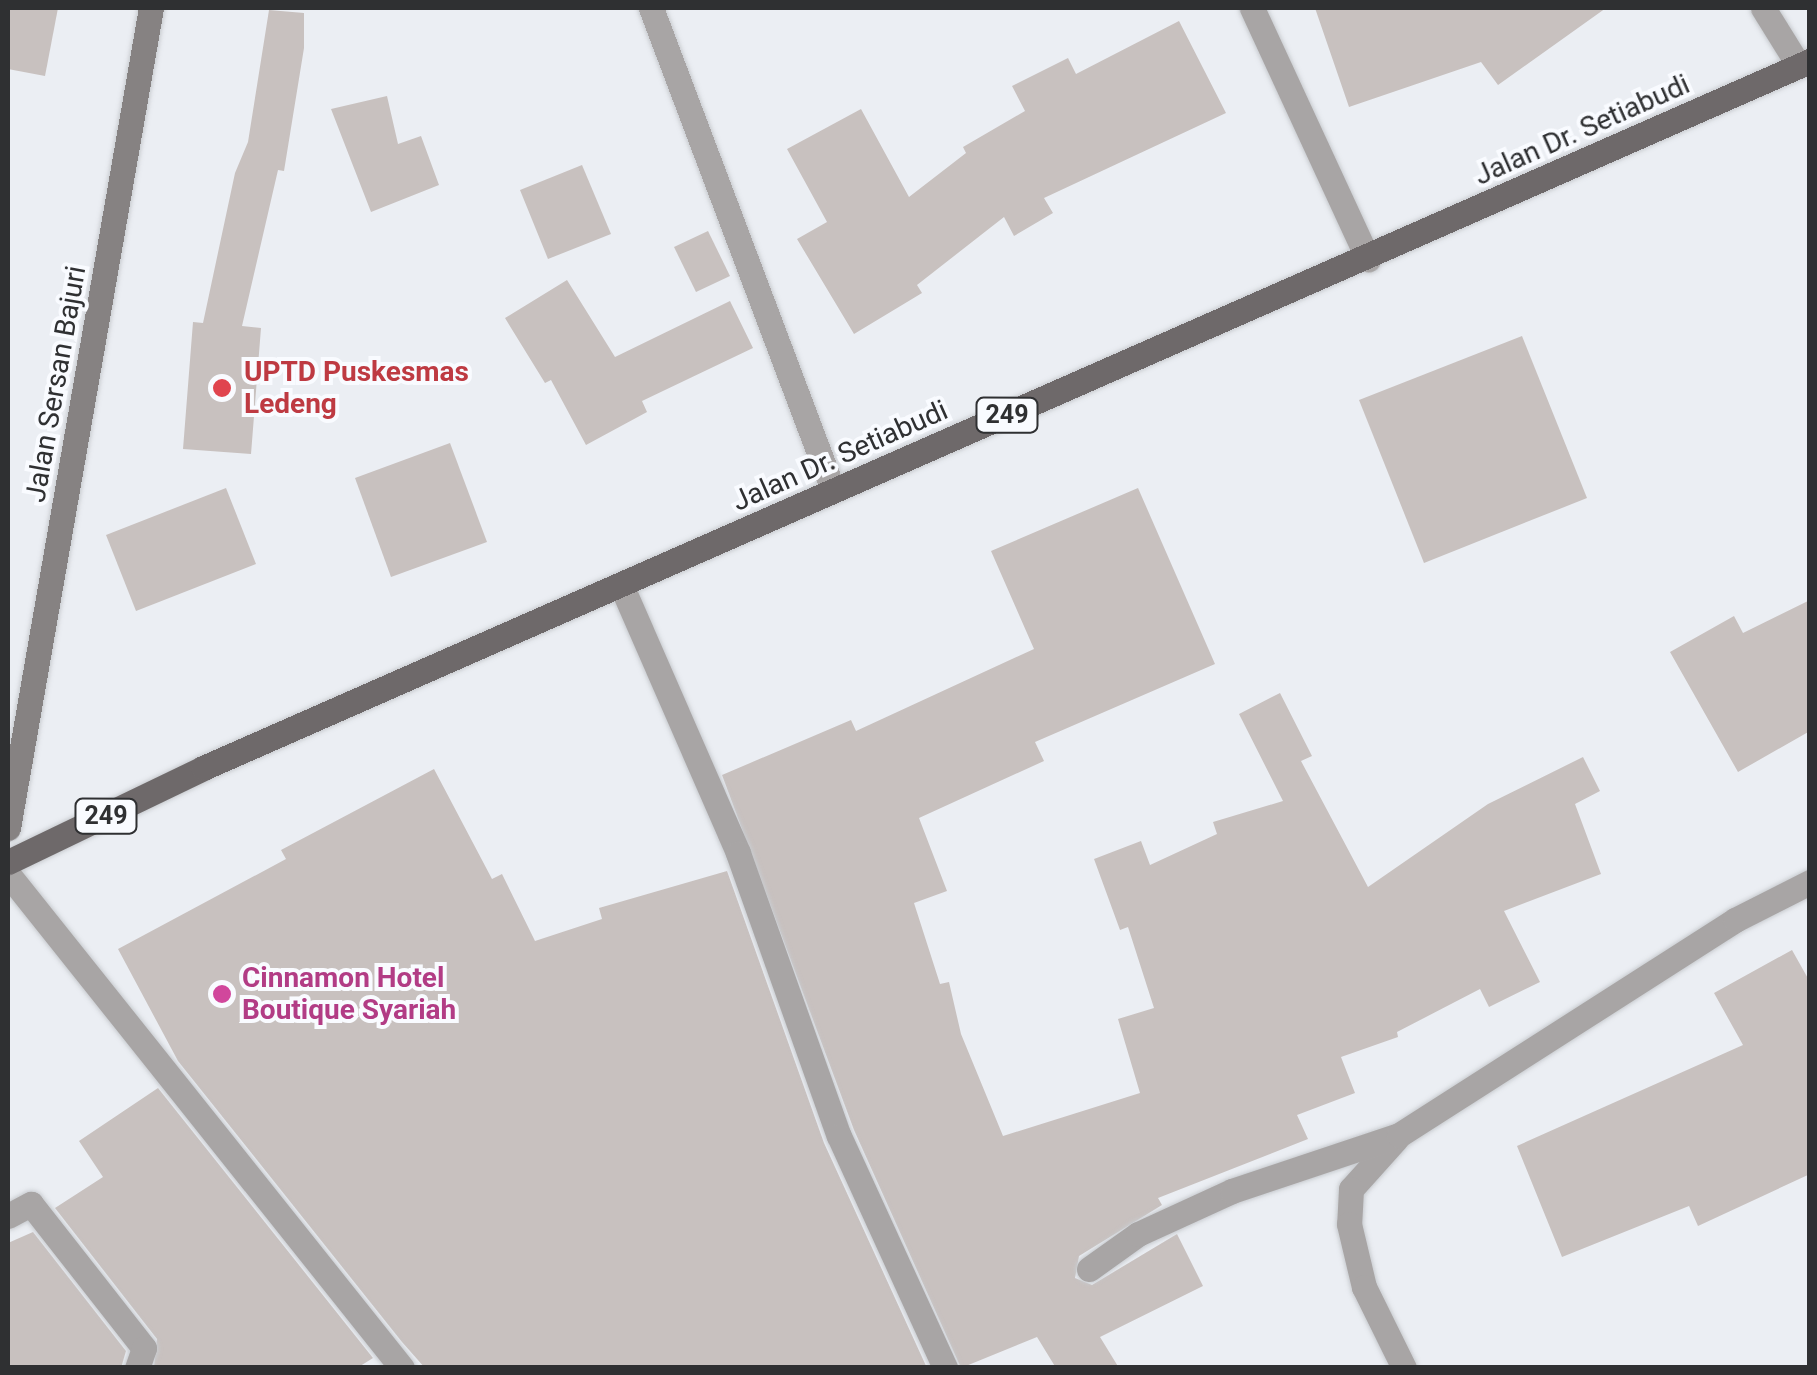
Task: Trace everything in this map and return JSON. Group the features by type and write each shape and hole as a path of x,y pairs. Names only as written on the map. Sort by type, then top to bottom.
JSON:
{"main road":[{"name":"Jalan Sersan Bajuri","path":"8,828 151,8"},
{"name":"Jalan Dr. Setiabudi","path":"8,862 203,768 1368,259 1804,63"}],"street":[{"path":"651,8 833,490"},
{"path":"1252,8 1368,259"},
{"path":"1764,8 1804,63"},
{"path":"622,586 738,853 839,1136 945,1368"},
{"path":"8,874 402,1368"},
{"path":"1089,1269 1138,1234 1232,1191 1399,1135 1735,920 1810,882"},
{"path":"1399,1135 1352,1189 1349,1224 1364,1287 1404,1368"},
{"path":"8,1216 31,1204 144,1348 137,1368"}],"building":[{"path":"8,8 58,8 45,76 8,69"},
{"path":"1315,8 1606,8 1498,85 1481,62 1349,107"},
{"path":"269,10 304,13 304,48 284,171 278,170 242,326 261,328 251,454 183,449 193,322 203,323 235,173 248,142"},
{"path":"1179,21 1226,113 1044,198 1053,213 1014,236 1004,217 917,285 922,293 854,334 797,239 827,222 787,149 861,109 909,197 966,153 963,147 1025,111 1012,86 1068,58 1076,74"},
{"path":"387,96 398,144 421,136 439,185 371,212 331,109"},
{"path":"582,165 611,234 548,259 520,190"},
{"path":"708,231 730,276 696,292 674,247"},
{"path":"567,280 615,357 730,301 753,348 642,401 647,412 586,445 551,380 545,383 505,318"},
{"path":"1522,336 1587,498 1424,563 1359,400"},
{"path":"450,443 487,542 391,577 355,478"},
{"path":"226,488 256,564 136,611 106,535"},
{"path":"1138,488 1215,664 1035,742 1044,761 919,818 947,891 914,903 940,984 949,982 961,1034 1003,1136 1140,1093 1118,1019 1154,1008 1128,927 1120,930 1094,859 1141,841 1150,865 1217,834 1213,822 1283,801 1239,714 1280,693 1312,756 1301,761 1368,887 1488,804 1583,757 1600,791 1575,804 1601,874 1504,911 1540,982 1489,1007 1480,989 1397,1032 1398,1037 1341,1057 1355,1093 1297,1115 1308,1139 1158,1198 1162,1205 1079,1256 1075,1278 1092,1285 1177,1234 1203,1286 1100,1337 1119,1368 1056,1368 1037,1337 961,1368 854,1130 722,775 851,720 856,731 1034,649 991,551"},
{"path":"1810,600 1810,731 1738,772 1670,652 1734,616 1743,633"},
{"path":"434,769 492,879 502,874 535,941 602,919 599,908 727,871 824,1143 927,1368 425,1368 402,1342 178,1061 118,949 286,859 281,850"},
{"path":"1792,950 1810,982 1810,1174 1698,1226 1689,1206 1562,1257 1517,1146 1743,1045 1714,993"},
{"path":"158,1088 373,1358 357,1368 154,1367 157,1339 55,1208 103,1177 79,1141"},
{"path":"33,1232 126,1351 121,1368 8,1368 8,1243"}],"place":[{"name":"UPTD Puskesmas Ledeng","path":"222,388"},
{"name":"Cinnamon Hotel Boutique Syariah","path":"222,994"}]}
